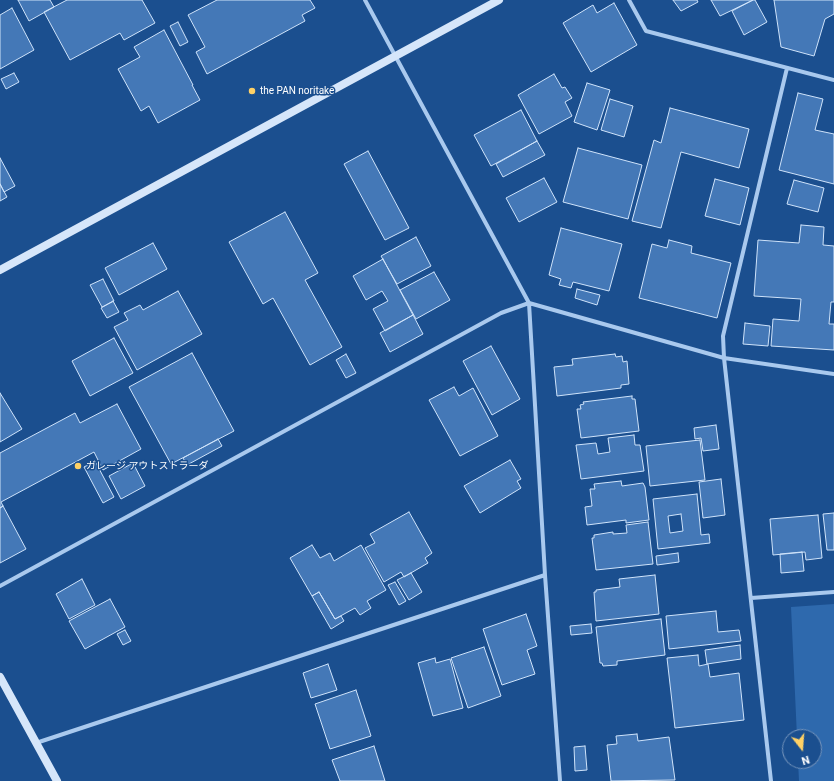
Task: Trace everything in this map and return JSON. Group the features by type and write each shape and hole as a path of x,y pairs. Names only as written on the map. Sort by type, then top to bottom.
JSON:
{"street":[{"path":"365,0 529,303 545,575 560,781"},
{"path":"0,270 499,0"},
{"path":"629,0 646,31 834,80"},
{"path":"771,781 724,358 723,336 787,68"},
{"path":"0,586 501,313 529,303 724,358 834,374"},
{"path":"36,743 545,575"},
{"path":"750,598 834,592"},
{"path":"0,677 57,781"}],"shaded area":[{"path":"834,604 834,781 799,781 798,769 822,769 822,729 797,729 791,607"}],"building":[{"path":"18,0 50,0 54,7 29,21"},
{"path":"67,0 142,0 155,23 124,40 120,33 70,60 44,12"},
{"path":"217,0 310,0 315,8 302,15 305,21 207,74 196,52 205,47 188,15"},
{"path":"673,0 697,0 698,2 681,11"},
{"path":"711,0 753,0 720,16"},
{"path":"755,0 767,22 744,35 732,11"},
{"path":"774,0 834,0 834,14 825,19 814,56 781,47"},
{"path":"614,3 637,45 591,72 563,23 593,5 597,13"},
{"path":"12,8 34,50 0,69 0,15"},
{"path":"178,22 188,42 180,46 170,26"},
{"path":"164,30 200,100 158,123 149,106 141,111 118,69 140,57 134,47"},
{"path":"14,73 19,82 6,89 1,79"},
{"path":"554,74 562,88 565,87 572,98 565,102 572,116 539,134 518,95"},
{"path":"587,83 610,90 597,130 574,122"},
{"path":"798,93 823,99 815,130 834,134 834,184 779,170"},
{"path":"610,99 633,106 624,137 601,130"},
{"path":"670,108 749,129 739,168 681,152 661,228 632,221 654,140 661,143"},
{"path":"521,110 537,141 491,166 474,135"},
{"path":"537,141 545,155 503,177 496,164"},
{"path":"578,148 642,165 628,219 563,202"},
{"path":"368,151 409,228 385,240 344,164"},
{"path":"0,158 15,186 4,192 0,184"},
{"path":"544,178 557,202 519,222 506,198"},
{"path":"715,179 749,188 740,225 705,216"},
{"path":"794,180 824,188 818,212 787,204"},
{"path":"0,184 7,197 0,201"},
{"path":"285,212 318,273 305,280 342,347 310,365 273,298 263,304 229,242"},
{"path":"801,225 824,227 823,245 834,246 834,302 831,302 829,324 834,324 834,350 771,346 773,319 799,321 801,299 754,296 758,240 799,243"},
{"path":"561,228 622,244 609,291 573,282 571,288 559,285 561,279 549,275"},
{"path":"416,237 431,266 397,284 381,256"},
{"path":"669,240 692,246 691,253 731,263 717,318 639,298 652,244 667,248"},
{"path":"153,243 167,269 119,295 105,268"},
{"path":"383,259 413,315 385,331 373,309 388,301 382,291 366,300 353,276"},
{"path":"434,272 450,300 416,319 400,290"},
{"path":"103,279 114,301 102,307 90,285"},
{"path":"577,289 600,295 597,305 575,298"},
{"path":"178,291 202,334 137,370 114,327 128,320 124,313 140,305 143,310"},
{"path":"113,301 119,312 107,318 101,308"},
{"path":"413,315 423,334 390,352 380,333"},
{"path":"745,323 770,326 768,346 743,344"},
{"path":"114,338 133,373 90,396 72,361"},
{"path":"491,346 520,399 492,415 463,361"},
{"path":"192,353 234,431 171,464 129,387"},
{"path":"346,354 356,373 346,378 336,360"},
{"path":"615,354 616,357 622,356 623,362 627,361 629,384 621,385 621,388 557,396 554,367 573,365 572,359"},
{"path":"454,387 459,396 473,388 498,436 460,456 429,400"},
{"path":"0,393 22,429 0,442"},
{"path":"632,396 632,399 635,399 639,431 581,438 577,409 581,409 580,405 584,404 583,402"},
{"path":"117,404 141,449 103,470 94,452 1,502 3,506 0,508 0,453 75,413 80,423"},
{"path":"716,425 719,449 703,451 701,438 695,439 694,428"},
{"path":"634,435 635,445 640,445 644,471 581,479 576,445 596,443 598,454 610,452 608,438"},
{"path":"218,439 222,446 187,465 183,458"},
{"path":"700,440 705,480 650,486 646,446"},
{"path":"510,460 521,479 517,481 521,488 480,513 464,486"},
{"path":"95,461 114,497 103,503 84,467"},
{"path":"133,463 145,486 121,499 109,476"},
{"path":"721,479 725,515 703,518 699,482"},
{"path":"621,481 622,486 643,483 645,487 649,520 626,523 626,520 587,525 585,507 592,506 590,489 595,489 594,484"},
{"path":"697,494 701,535 709,534 710,543 658,549 653,499","holes":["681,514 683,531 670,533 668,516"]},
{"path":"3,506 26,549 0,563 0,508"},
{"path":"409,512 432,553 425,558 428,563 404,577 401,572 384,582 365,548 375,543 370,534"},
{"path":"834,513 834,550 827,550 823,514"},
{"path":"818,515 822,558 806,560 805,552 773,555 770,519"},
{"path":"648,522 653,564 596,570 592,538 594,538 594,535 613,532 613,534 627,533 626,525"},
{"path":"312,545 320,558 330,553 334,561 361,545 386,590 367,601 371,608 360,615 355,608 335,619 319,592 312,596 290,558"},
{"path":"802,552 804,571 781,573 780,554"},
{"path":"678,553 679,562 657,565 656,556"},
{"path":"411,573 422,592 409,600 397,580"},
{"path":"655,575 659,614 596,621 594,592 596,592 596,590 620,587 619,579"},
{"path":"82,579 95,605 69,619 56,594"},
{"path":"395,582 406,601 399,605 388,585"},
{"path":"319,592 335,619 341,616 344,621 331,629 312,596"},
{"path":"110,599 125,627 85,649 69,621"},
{"path":"716,611 718,632 739,630 741,641 669,649 666,616"},
{"path":"526,614 537,646 527,650 535,674 502,685 483,629"},
{"path":"661,619 665,655 617,661 617,665 603,666 602,663 600,663 596,627"},
{"path":"591,624 592,633 571,635 570,626"},
{"path":"125,630 131,641 123,645 117,634"},
{"path":"740,645 741,659 707,664 705,650"},
{"path":"484,647 501,696 468,708 451,658"},
{"path":"698,655 699,666 708,664 710,677 739,673 744,720 675,728 667,658"},
{"path":"435,658 436,663 450,659 463,708 433,716 418,663"},
{"path":"328,664 337,690 311,698 303,673"},
{"path":"356,690 371,736 330,749 315,704"},
{"path":"637,734 638,741 669,737 675,780 611,781 607,745 617,744 616,736"},
{"path":"374,746 385,781 340,781 332,760"},
{"path":"585,746 587,770 575,771 574,747"}],"place":[{"name":"the PAN noritake","path":"252,91"},
{"name":"ガレージ アウトストラーダ","path":"78,466"}]}
